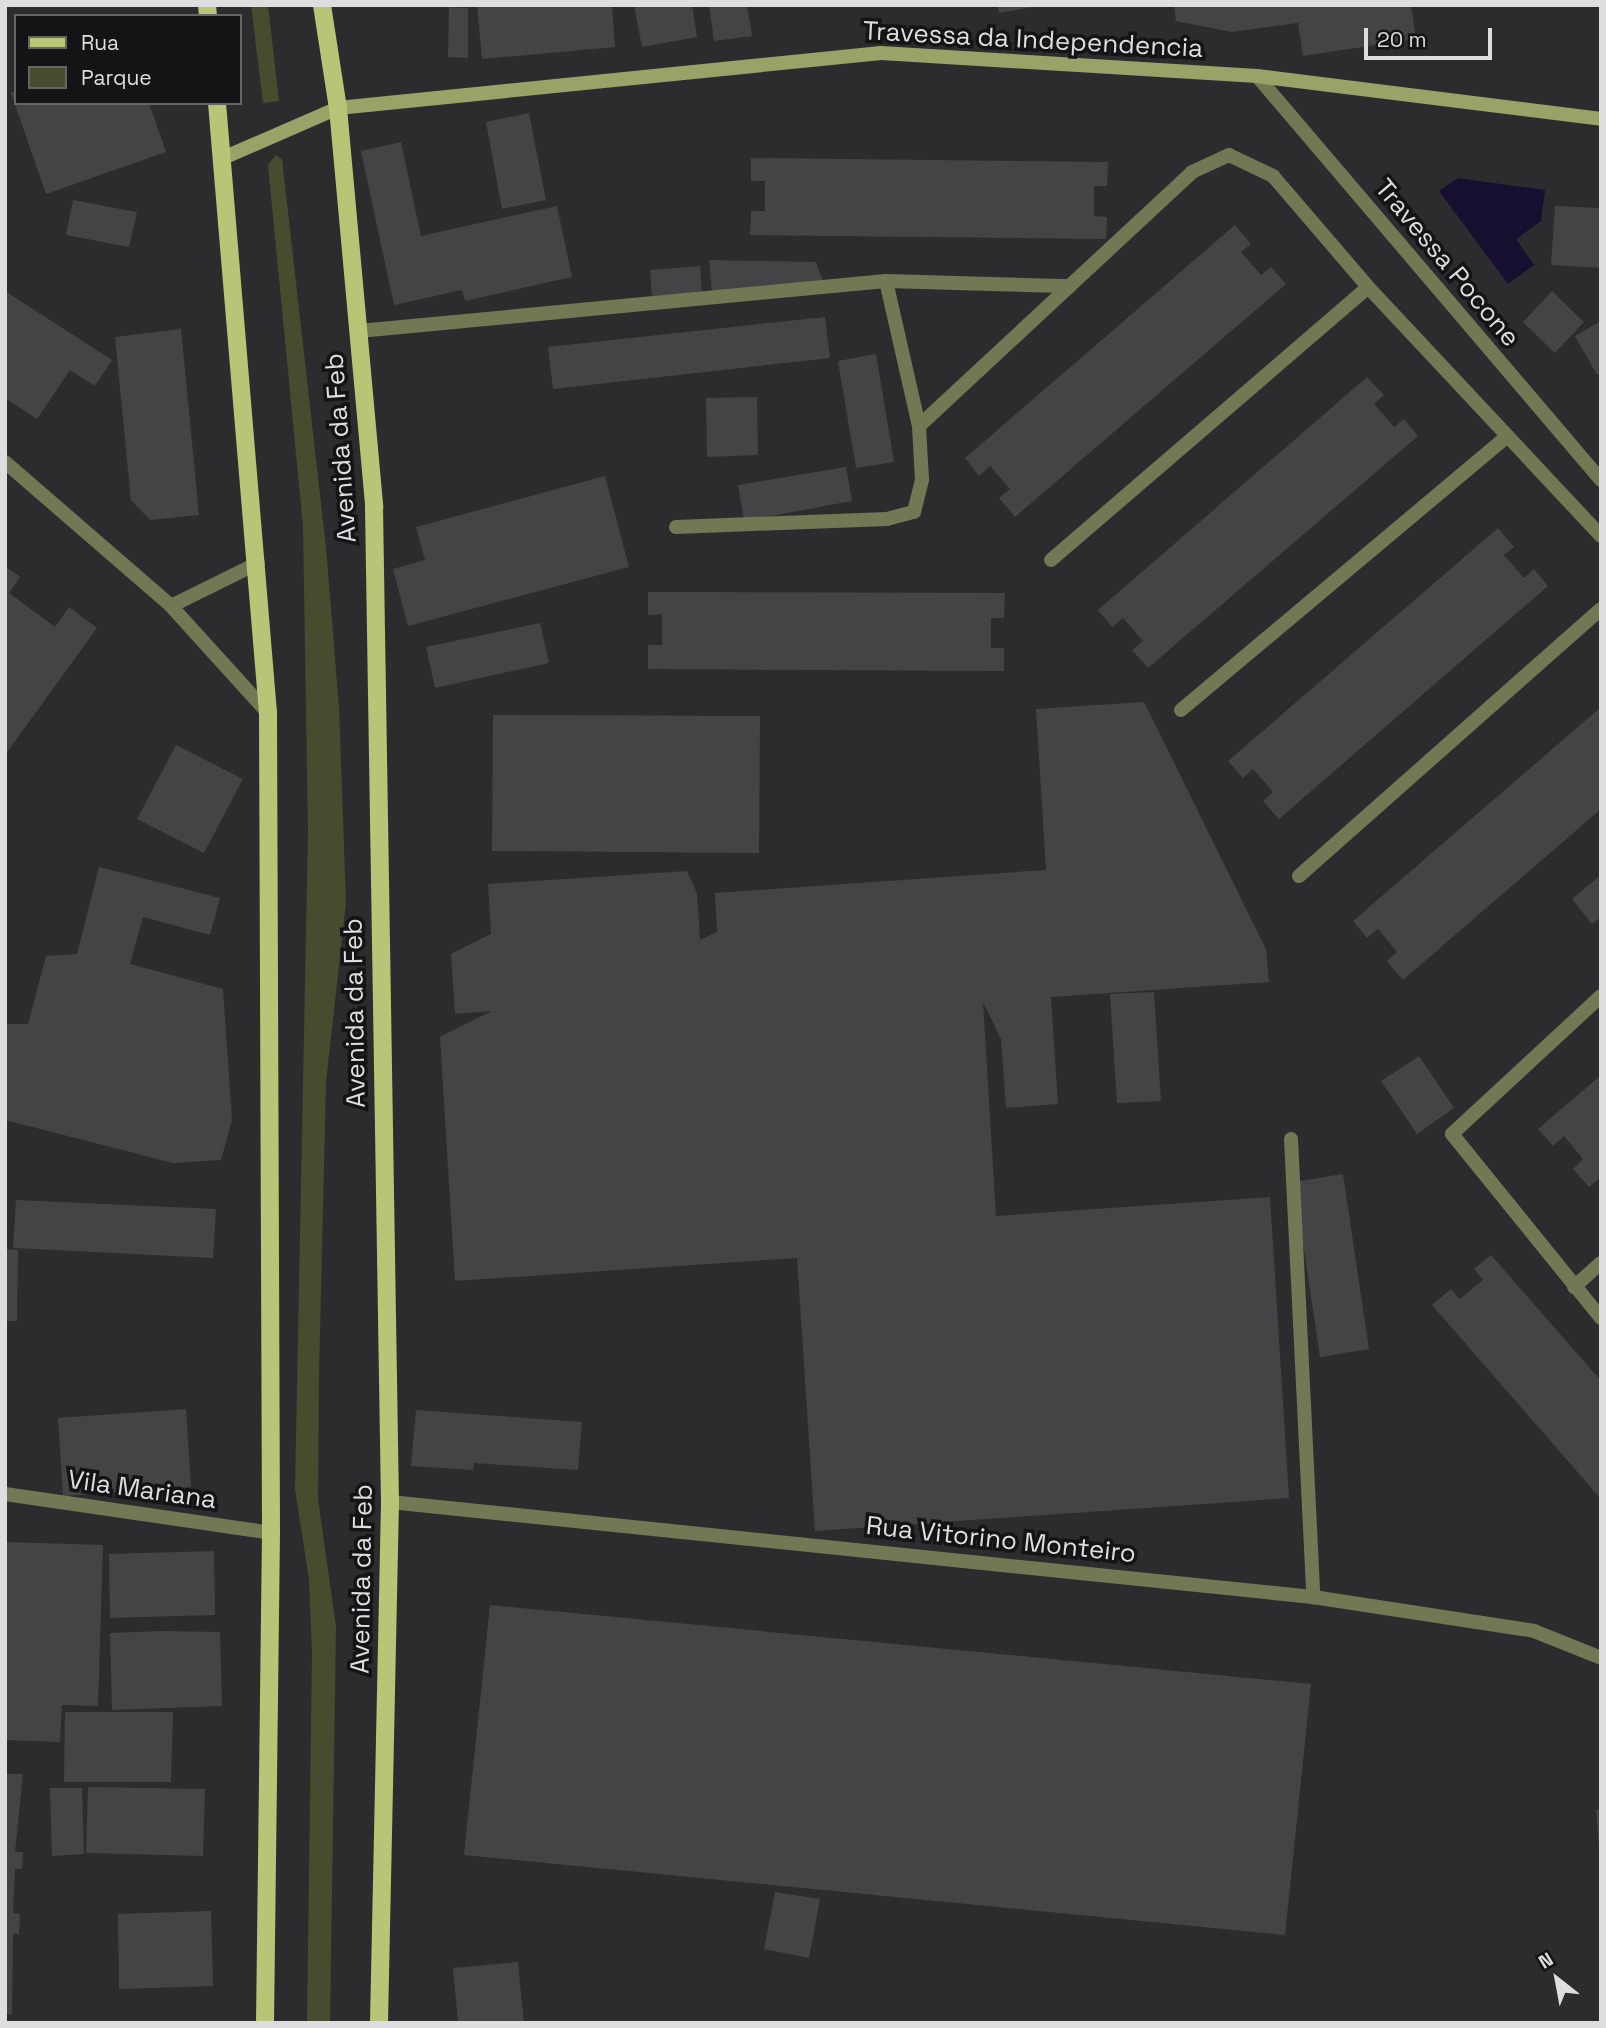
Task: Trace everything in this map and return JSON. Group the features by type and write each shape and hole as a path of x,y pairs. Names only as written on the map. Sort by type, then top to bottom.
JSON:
{"main road":[{"name":"Avenida da Feb","path":"322,5 338,108 374,507 390,1502 379,2023"},
{"name":"Travessa da Independencia","path":"223,158 338,108 881,53 1257,76 1601,119"},
{"path":"217,105 258,563 268,713 271,1533 265,2023"}],"street":[{"name":"Travessa Pocone","path":"1257,76 1601,480"},
{"path":"919,426 1192,172 1229,155 1273,176 1368,287 1601,536"},
{"path":"676,527 887,519 914,512 922,480 919,426 886,281"},
{"path":"359,331 886,281 1070,286"},
{"path":"1051,559 1368,287"},
{"path":"1181,710 1507,436"},
{"path":"5,462 171,606 268,713"},
{"path":"171,606 258,563"},
{"path":"1299,876 1601,609"},
{"path":"1601,996 1452,1134 1601,1318"},
{"path":"1291,1139 1313,1597"},
{"path":"1574,1287 1601,1264"},
{"name":"Vila Mariana","path":"5,1494 271,1533"},
{"name":"Rua Vitorino Monteiro","path":"390,1502 1313,1597 1534,1631 1601,1658"}],"green space":[{"path":"251,5 268,5 279,101 263,103"},
{"path":"276,155 282,159 326,548 339,707 346,902 326,1082 319,1375 318,1499 336,1627 330,2023 307,2023 312,1652 309,1580 295,1489 308,831 303,526 268,165"}],"shaded area":[{"path":"1458,178 1545,190 1541,221 1516,239 1534,265 1508,284 1439,191"}],"building":[{"path":"477,5 612,5 615,47 482,59"},
{"path":"634,5 692,5 697,37 642,47"},
{"path":"709,5 747,5 752,36 714,41"},
{"path":"998,5 1033,5 1033,7 999,13"},
{"path":"1174,5 1411,5 1416,39 1303,56 1298,23 1232,32 1176,21"},
{"path":"449,7 468,8 468,58 448,57"},
{"path":"15,105 150,105 166,152 46,194"},
{"path":"529,113 546,200 502,209 486,122"},
{"path":"401,142 421,236 557,206 572,277 465,301 462,290 394,305 361,151"},
{"path":"751,158 1108,162 1107,186 1094,186 1094,216 1107,217 1106,239 750,235 751,211 765,211 765,181 751,181"},
{"path":"73,200 137,212 129,247 66,235"},
{"path":"1555,206 1601,208 1601,268 1551,265"},
{"path":"1235,225 1251,244 1241,252 1261,275 1271,267 1286,284 1015,517 999,498 1010,489 990,466 979,476 965,458"},
{"path":"709,260 816,262 823,281 712,294"},
{"path":"700,266 702,293 652,296 650,270"},
{"path":"5,291 112,360 95,386 70,370 37,419 5,398"},
{"path":"1552,291 1584,322 1555,353 1523,322"},
{"path":"825,317 830,358 553,389 548,347"},
{"path":"1601,321 1601,372 1597,375 1575,336"},
{"path":"181,329 199,515 150,520 131,500 115,337"},
{"path":"876,354 894,462 856,468 838,361"},
{"path":"1367,377 1384,395 1374,404 1394,427 1404,419 1418,436 1148,668 1132,650 1143,641 1123,618 1112,627 1098,610"},
{"path":"757,397 758,455 707,457 706,398"},
{"path":"846,467 852,501 744,521 738,485"},
{"path":"605,476 629,567 408,626 393,569 425,560 416,527"},
{"path":"1498,528 1514,547 1504,555 1524,578 1534,569 1548,586 1279,819 1263,801 1273,792 1253,769 1243,778 1228,761"},
{"path":"5,566 20,577 9,593 55,627 69,607 97,628 5,755"},
{"path":"648,592 1005,593 1004,618 991,618 991,648 1004,648 1004,671 648,669 648,645 662,645 662,614 648,615"},
{"path":"540,623 549,663 435,688 426,647"},
{"path":"1144,702 1266,949 1269,982 1051,997 1058,1104 1006,1108 1001,1039 983,1002 996,1216 1270,1197 1289,1498 815,1531 797,1258 455,1281 440,1037 492,1011 455,1014 451,954 491,934 488,884 687,871 697,893 700,940 717,932 715,893 1046,870 1036,709"},
{"path":"1601,707 1601,809 1403,980 1387,961 1397,952 1378,929 1367,938 1353,921"},
{"path":"493,715 760,716 759,853 492,851"},
{"path":"176,745 243,779 204,853 137,819"},
{"path":"99,867 220,898 210,935 143,917 130,964 223,989 232,1120 221,1160 173,1163 5,1120 5,1024 28,1024 46,956 77,954"},
{"path":"1601,875 1601,917 1592,924 1572,899"},
{"path":"1154,992 1161,1101 1117,1103 1110,994"},
{"path":"1419,1056 1454,1108 1417,1134 1381,1081"},
{"path":"1601,1075 1601,1177 1589,1187 1573,1169 1583,1159 1564,1136 1553,1146 1538,1129"},
{"path":"1343,1174 1369,1349 1320,1357 1294,1182"},
{"path":"16,1200 216,1209 213,1258 13,1248"},
{"path":"5,1249 18,1250 17,1321 5,1321"},
{"path":"1491,1255 1601,1381 1601,1499 1432,1305 1451,1289 1460,1299 1483,1280 1474,1269"},
{"path":"186,1409 191,1487 63,1496 58,1418"},
{"path":"416,1410 582,1422 578,1470 474,1463 473,1470 411,1466"},
{"path":"5,1542 103,1545 98,1706 62,1705 60,1742 5,1740"},
{"path":"214,1551 215,1615 110,1618 109,1554"},
{"path":"490,1605 1311,1684 1285,1935 464,1855"},
{"path":"220,1632 222,1706 112,1710 110,1633"},
{"path":"65,1712 173,1712 171,1782 64,1782"},
{"path":"7,1774 23,1774 15,1852 23,1852 22,1869 15,1869 13,1913 20,1914 19,1934 13,1934 12,2014 5,2014"},
{"path":"88,1787 205,1789 203,1856 86,1853"},
{"path":"50,1788 82,1788 84,1854 52,1856"},
{"path":"1601,1809 1601,1849 1599,1849 1596,1810"},
{"path":"775,1892 820,1899 809,1958 764,1949"},
{"path":"211,1911 213,1986 119,1989 118,1914"},
{"path":"518,1962 524,2023 458,2023 453,1968"}]}
